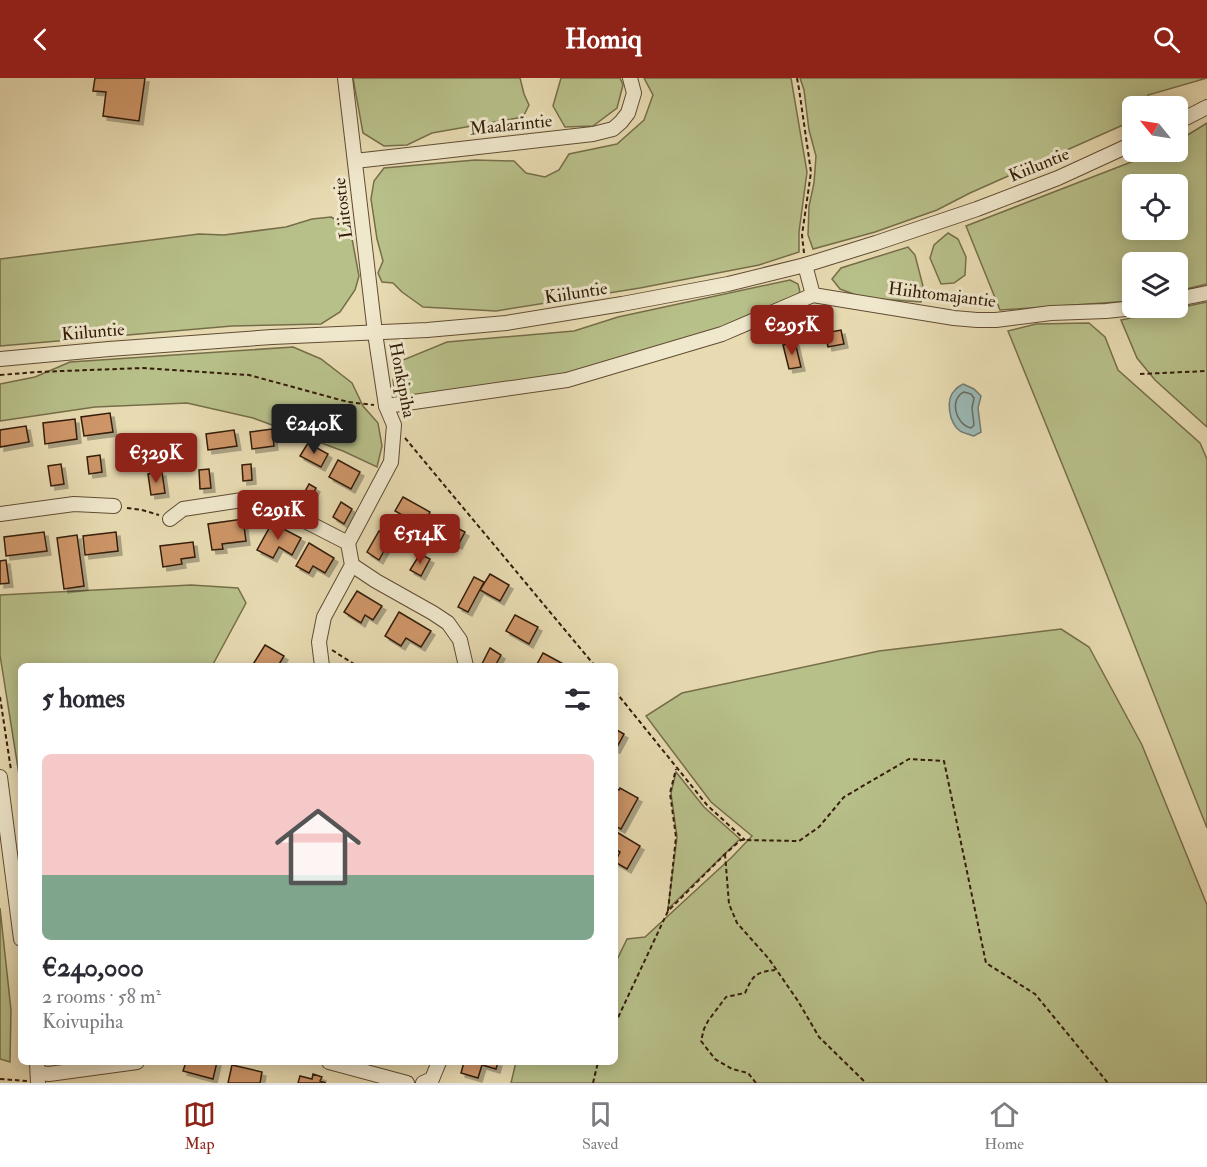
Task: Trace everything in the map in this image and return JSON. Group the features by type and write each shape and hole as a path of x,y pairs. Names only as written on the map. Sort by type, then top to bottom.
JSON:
{"street":[{"name":"Liitostie","path":"345,78 375,333"},
{"name":"Maalarintie","path":"355,160 593,134 613,129 627,113 634,93 630,78"},
{"path":"1188,117 1207,107"},
{"name":"Kiiluntie","path":"0,359 272,337 427,330 506,322 576,312 728,284 804,265 977,209 1058,178 1122,149"},
{"path":"386,406 567,380 722,334 813,295 804,265"},
{"path":"1188,297 1207,293"},
{"name":"Hiihtomajantie","path":"813,295 977,320 1122,309"},
{"name":"Honkipiha","path":"348,543 391,462 394,425 386,406 375,333"},
{"path":"170,519 183,509 249,499 259,500 268,502 348,543 352,565 324,617 319,642 322,663"},
{"path":"0,514 74,504 114,506"},
{"path":"352,565 448,623 460,640 465,663"},
{"path":"0,777 18,917"},
{"path":"38,1075 115,1065"},
{"path":"340,1065 407,1083"},
{"path":"423,1083 432,1079 438,1065"}],"path":[{"path":"797,78 811,172 802,235 804,265"},
{"path":"0,375 143,368 249,375 348,402 386,406"},
{"path":"1140,374 1207,371"},
{"path":"394,425 592,663"},
{"path":"114,506 142,510 170,519"},
{"path":"319,642 352,663"},
{"path":"618,695 707,806 745,840"},
{"path":"668,911 724,854 741,840 799,842 819,827 844,797 909,759 944,761 986,963 1035,994 1108,1083"},
{"path":"618,1018 668,911 676,837 670,793 676,768"},
{"path":"724,854 729,904 737,923 769,959 819,1037 866,1083"},
{"path":"756,1083 748,1073 732,1069 715,1059 701,1041 708,1020 726,997 745,993 751,979 763,971 775,970"},
{"path":"593,1083 597,1065"},
{"path":"0,1079 38,1075"}],"green space":[{"path":"353,78 520,78 529,105 523,117 432,133 407,145 384,146 363,133"},
{"path":"561,78 620,78 623,85 617,108 593,126 565,127 553,106"},
{"path":"644,78 791,78 807,172 799,232 799,252 759,265 640,288 496,311 423,307 393,283 382,282 378,273 383,261 371,199 374,181 384,168 475,160 514,161 526,173 545,177 559,170 569,154 617,144 644,120 653,95"},
{"path":"800,78 1207,78 1148,96 1122,96 1122,125 937,210 875,232 813,249 808,235 809,206 816,156 809,130 804,90"},
{"path":"1207,123 1207,284 1188,289 1188,252 1122,252 1122,302 1000,310 966,226 1131,162 1188,162 1188,135"},
{"path":"331,217 350,228 359,276 355,290 340,312 321,324 232,326 0,346 0,259 199,234 224,235 286,227 312,219"},
{"path":"948,233 958,239 966,257 965,275 954,283 941,284 930,258 934,245"},
{"path":"908,247 915,255 924,290 921,302 864,298 840,289 832,279 841,268"},
{"path":"790,280 798,284 800,292 794,299 724,329 600,367 541,379 404,399 395,395 393,380 403,360 447,342 574,331 618,317"},
{"path":"1207,302 1207,427 1155,380 1137,358 1121,320 1188,318 1188,306"},
{"path":"1089,323 1105,337 1118,370 1200,443 1207,459 1207,828 1008,331 1036,324"},
{"path":"293,347 321,359 352,383 363,406 378,423 382,446 377,467 343,451 253,418 187,403 95,407 0,421 0,384 35,377 70,362"},
{"path":"191,585 238,588 246,603 214,663 18,663 18,768 0,655 0,595"},
{"path":"1061,629 1089,647 1142,745 1207,905 1207,1083 511,1083 515,1065 618,1065 618,958 627,939 645,937 752,836 711,802 646,716 682,693 879,651"},
{"path":"676,772 704,807 740,839 668,909 677,837 671,793"},
{"path":"0,908 11,1010 10,1062 0,1059"}],"water":[{"path":"963,384 974,389 981,396 978,408 981,432 974,436 961,432 951,417 950,399 957,388"}],"building":[{"path":"95,78 145,78 139,121 103,116 106,92 93,91"},
{"path":"841,330 844,344 828,347 825,333"},
{"path":"795,342 801,367 789,369 783,345"},
{"path":"110,413 113,432 84,436 81,417"},
{"path":"75,419 77,439 45,444 43,423"},
{"path":"26,426 29,442 0,447 0,430"},
{"path":"272,429 274,446 252,449 250,432"},
{"path":"234,430 237,446 208,450 206,434"},
{"path":"178,438 180,458 150,462 148,442"},
{"path":"308,443 328,454 321,467 300,456"},
{"path":"100,455 102,472 89,474 87,457"},
{"path":"338,460 360,472 351,489 329,477"},
{"path":"61,464 64,484 51,486 48,466"},
{"path":"251,464 252,480 243,481 242,465"},
{"path":"209,469 211,488 200,489 199,470"},
{"path":"162,472 165,493 151,495 148,474"},
{"path":"309,484 316,488 308,503 301,499"},
{"path":"403,497 430,512 420,530 411,524 413,521 395,511"},
{"path":"341,502 352,509 344,524 333,517"},
{"path":"243,519 246,541 222,544 223,549 212,550 208,524"},
{"path":"440,519 465,532 458,545 433,532"},
{"path":"272,523 301,538 292,555 279,547 273,558 257,550"},
{"path":"379,531 391,538 379,560 367,552"},
{"path":"44,532 47,551 6,556 4,537"},
{"path":"116,532 118,551 85,555 83,536"},
{"path":"77,535 84,586 64,589 57,538"},
{"path":"193,542 195,557 181,559 182,564 163,567 160,546"},
{"path":"309,543 334,558 325,573 313,566 309,573 296,566"},
{"path":"420,554 430,559 421,576 410,570"},
{"path":"6,560 9,583 0,584 0,561"},
{"path":"490,574 509,585 500,601 480,590"},
{"path":"474,577 484,582 468,612 458,607"},
{"path":"357,591 382,606 373,620 365,615 361,623 344,612"},
{"path":"399,612 431,631 421,647 406,638 401,646 385,636"},
{"path":"515,615 538,627 529,644 506,631"},
{"path":"265,645 284,656 280,663 254,663"},
{"path":"490,648 501,655 497,663 482,663"},
{"path":"543,653 561,663 538,663"},
{"path":"618,731 624,734 618,745"},
{"path":"620,788 638,798 621,829 618,828 618,790"},
{"path":"618,833 640,846 627,869 618,864 620,852 618,851"},
{"path":"185,1065 216,1065 213,1079 183,1071"},
{"path":"232,1065 262,1072 260,1083 228,1083"},
{"path":"463,1065 482,1065 478,1078 461,1073"},
{"path":"482,1065 497,1065 496,1069"},
{"path":"313,1074 322,1077 320,1081 326,1083 298,1083 300,1076 312,1079"}]}
